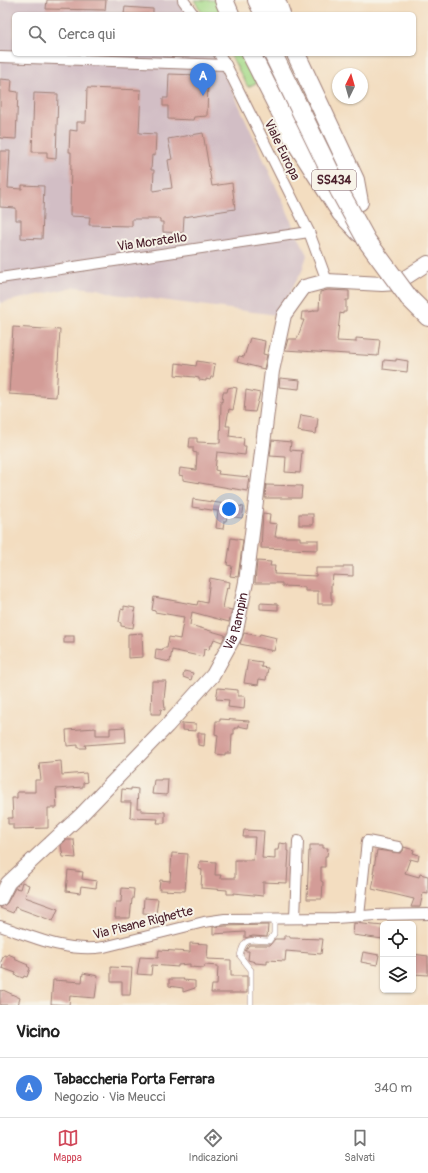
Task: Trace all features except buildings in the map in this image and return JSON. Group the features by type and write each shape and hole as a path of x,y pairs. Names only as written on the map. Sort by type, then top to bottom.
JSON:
{"highway":[{"path":"224,0 229,12"},
{"path":"247,0 252,12"},
{"path":"258,0 263,12"},
{"path":"276,0 280,12"},
{"path":"252,56 295,141 325,190 341,214 368,241"},
{"name":"SS434","path":"274,56 340,192 368,241 418,297"},
{"name":"SS434","path":"285,56 316,120 376,234 418,297 428,317"},
{"path":"297,56 355,180 359,202"}],"street":[{"path":"183,0 191,12"},
{"name":"Viale Europa","path":"220,56 308,232 327,281"},
{"path":"0,57 226,65"},
{"name":"Via Moratello","path":"0,278 308,232"},
{"path":"327,281 382,284 397,283 428,263"},
{"name":"Via Rampin","path":"0,899 8,883 81,815 130,765 213,675 220,662 234,635 246,582 272,371 284,315 304,288 327,281"},
{"path":"295,918 298,841"},
{"path":"359,916 368,841 398,847"},
{"name":"Via Pisane Righette","path":"0,926 60,946 75,949 92,949 204,922 274,918 336,918 428,914"}],"lane":[{"path":"251,1005 250,970 240,956 242,945 246,941 250,940 269,941 274,934 274,918"}],"shaded area":[{"path":"0,0 178,0 187,12 12,12 12,56 215,56 220,63 307,255 302,271 277,315 115,294 98,289 75,287 0,303"}],"green space":[{"path":"194,0 220,0 226,12 202,12"},
{"path":"231,56 248,56 260,81 248,87"}],"place":[{"name":"Tabaccheria Porta Ferrara","path":"203,96"}]}
